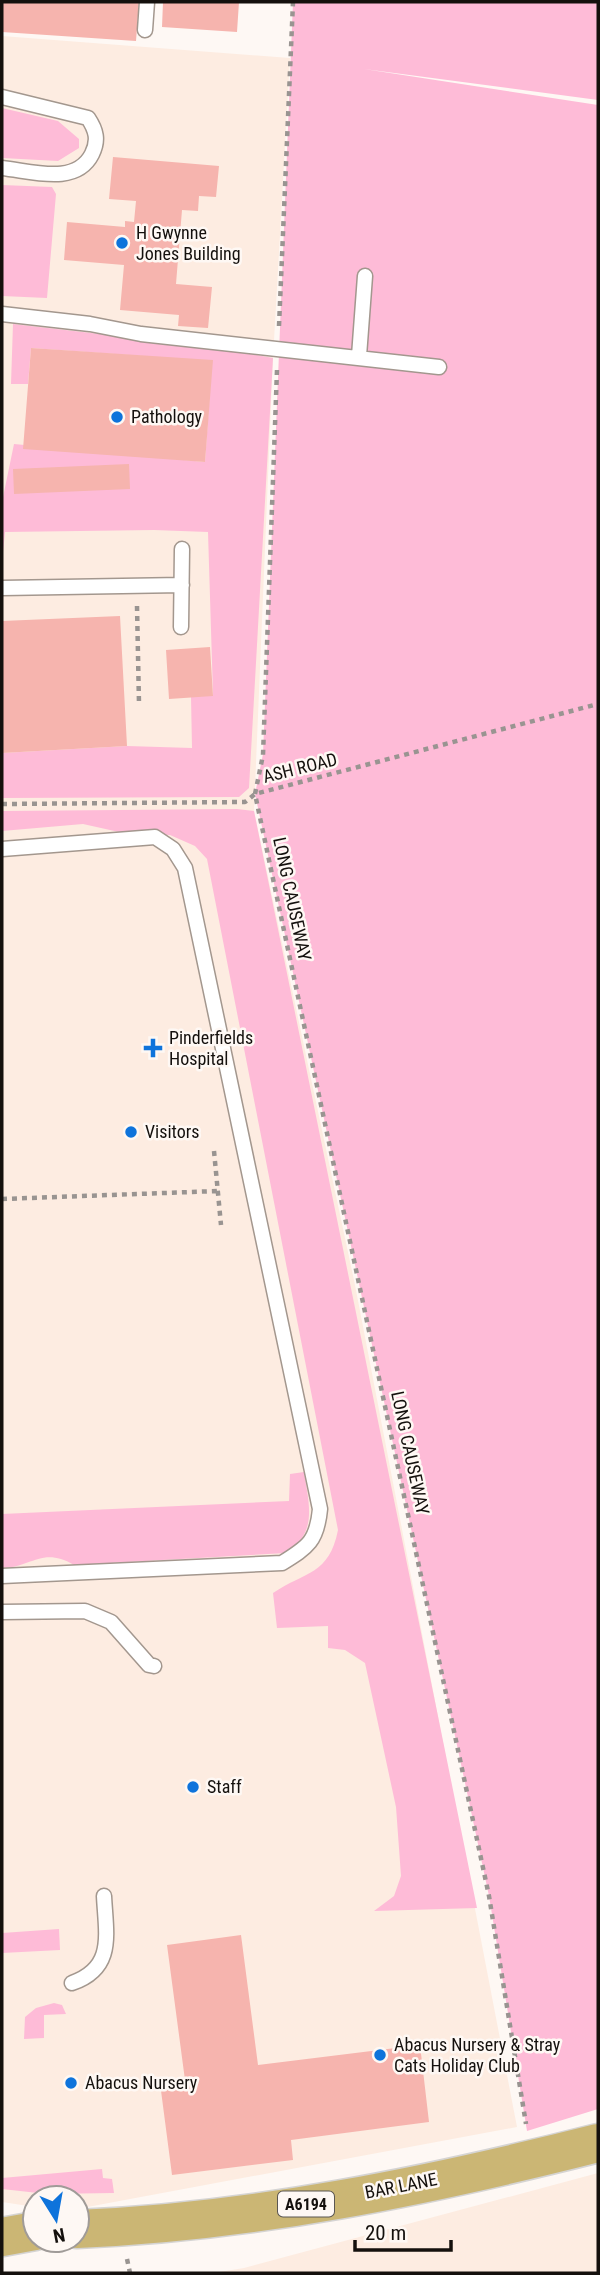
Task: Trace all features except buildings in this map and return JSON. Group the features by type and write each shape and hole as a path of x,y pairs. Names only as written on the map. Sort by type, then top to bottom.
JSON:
{"main road":[{"name":"BAR LANE","path":"91,2228 254,2214 532,2160 598,2143"}],"lane":[{"path":"145,30 147,2"},
{"path":"2,97 68,110 88,118 96,130 96,146 89,161 78,172 64,175 2,169"},
{"path":"359,356 365,276"},
{"path":"2,314 90,324 141,334 359,356 439,367"},
{"path":"181,627 182,549"},
{"path":"2,588 182,585"},
{"path":"2,849 155,837 173,849 185,868 320,1509 318,1527 309,1546 282,1563 2,1576"},
{"path":"2,1612 85,1611 111,1622 149,1665 154,1666"},
{"path":"72,1983 90,1977 101,1965 106,1940 104,1896"}],"path":[{"name":"LONG CAUSEWAY","path":"293,2 263,754 255,794 489,1896 532,2160"},
{"path":"136,586 139,704"},
{"name":"ASH ROAD","path":"2,804 245,802 255,794 598,704"},
{"path":"214,1151 221,1225"},
{"path":"2,1199 218,1191"}],"shaded area":[{"path":"293,2 598,2 598,100 364,69 598,105 598,2109 527,2131 489,1896 255,794 263,754"},
{"name":"Pinderfields Hospital","path":"2,36 290,58 273,358 254,811 355,1285 517,2127 91,2206 91,2184 21,2184 21,2205 2,2202"},
{"path":"2,108 58,121 79,139 79,148 58,161 2,158"},
{"path":"2,185 52,187 56,194 47,298 2,296"},
{"path":"13,324 213,347 273,358 249,788 239,797 2,798 2,753 127,746 192,748 191,697 213,695 208,532 5,532 2,562 2,502 14,444 205,462 212,361 31,348 28,384 11,384"},
{"path":"2,811 254,811 477,1908 374,1911 394,1896 401,1876 396,1807 365,1663 345,1650 328,1648 328,1626 277,1628 273,1593 322,1564 329,1556 338,1530 207,859 195,846 170,835 128,834 83,824 2,831"},
{"path":"304,1472 309,1506 307,1527 296,1545 286,1553 74,1565 53,1557 2,1568 2,1514 289,1501 290,1474"},
{"path":"59,1929 60,1950 2,1953 2,1933"},
{"path":"54,2003 62,2005 66,2014 44,2015 44,2038 24,2039 25,2017 36,2008"},
{"path":"102,2169 103,2178 112,2179 114,2193 91,2193 91,2184 21,2184 21,2191 2,2189 2,2178"},
{"path":"598,2173 598,2273 213,2273 244,2268"}],"place":[{"name":"H Gwynne Jones Building","path":"122,243"},
{"name":"Pathology","path":"117,417"},
{"name":"Pinderfields Hospital","path":"153,1048"},
{"name":"Visitors","path":"131,1132"},
{"name":"Staff","path":"193,1787"},
{"name":"Abacus Nursery & Stray Cats Holiday Club","path":"380,2055"},
{"name":"Abacus Nursery","path":"71,2083"}]}
